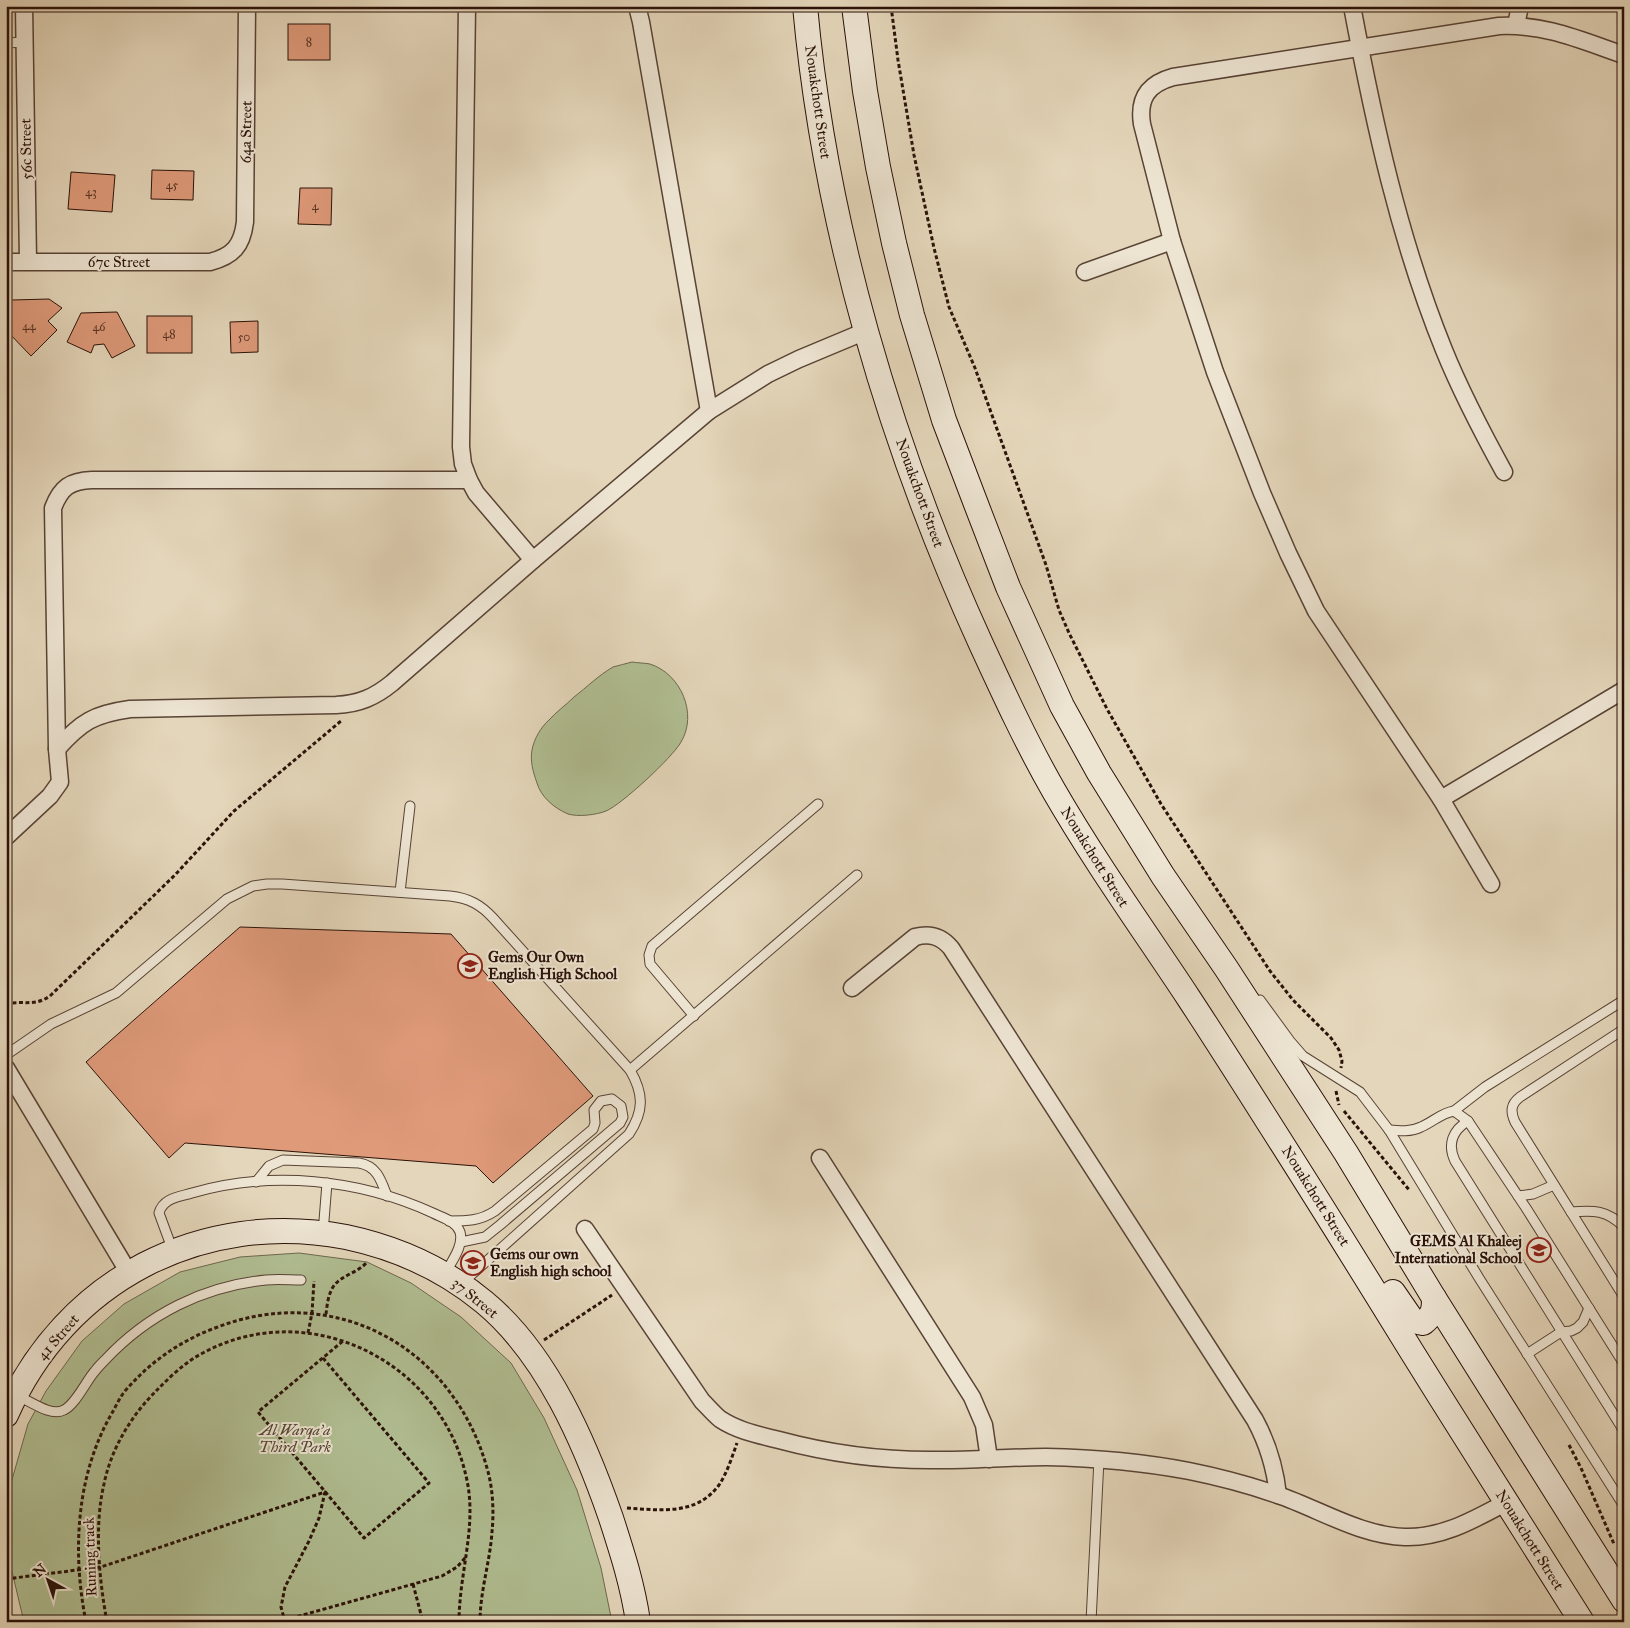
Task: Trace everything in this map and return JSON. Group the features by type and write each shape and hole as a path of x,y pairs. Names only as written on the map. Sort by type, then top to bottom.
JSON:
{"street":[{"name":"56c Street","path":"24,6 28,262"},
{"name":"64a Street","path":"230,254 239,245 244,234 245,222 247,6"},
{"path":"467,6 461,447 463,464 476,493 533,560"},
{"path":"637,6 643,31 708,411"},
{"name":"Nouakchott Street","path":"805,6 816,103 829,180 846,256 866,331 900,438 930,523 963,605 1018,724 1054,791 1117,893 1187,995 1306,1180 1582,1622"},
{"path":"854,6 870,120 894,243 912,315 941,410 1008,587 1062,706 1089,755 1163,876 1226,968 1346,1153 1434,1298 1624,1600"},
{"path":"1352,6 1388,178 1400,222 1428,307 1462,392 1504,472"},
{"path":"1516,25 1520,6"},
{"path":"1491,884 1440,799 1316,611 1262,493 1197,320 1172,241 1140,113 1146,93 1162,80 1173,77 1499,26 1516,25 1549,29 1624,55"},
{"path":"1085,272 1172,241"},
{"name":"67c Street","path":"6,262 205,262 220,259 230,254"},
{"path":"57,749 71,733 89,720 109,712 130,709 351,704 366,700 380,693 708,411 768,374 866,331"},
{"path":"6,836 50,796 60,782 57,749 53,508 57,495 67,486 79,481 92,480 469,480"},
{"path":"1440,799 1624,690"},
{"path":"852,988 915,937 935,936 951,948 1254,1420 1271,1454 1276,1473 1278,1495"},
{"path":"6,1068 128,1273"},
{"path":"820,1158 972,1396 984,1425 989,1459"},
{"path":"1306,1180 1328,1200 1413,1321 1423,1323 1432,1315 1434,1298"},
{"path":"585,1229 702,1401 720,1419 742,1431 800,1445 889,1458 939,1460 1044,1457 1144,1463 1234,1481 1278,1495 1373,1532 1405,1537 1437,1534 1468,1523 1507,1502"},
{"name":"37 Street","path":"128,1273 174,1251 210,1239 247,1232 285,1230 323,1233 375,1243 411,1256 453,1279 486,1303 529,1350 574,1426 592,1466 624,1556 638,1622"},
{"name":"41 Street","path":"11,1405 38,1360 76,1315 128,1273"}],"lane":[{"path":"6,43 24,42"},
{"path":"1089,755 1100,762 1108,771 1133,810"},
{"path":"694,1016 650,964 649,954 652,946 818,804"},
{"path":"400,892 410,806"},
{"path":"630,1070 857,875"},
{"path":"6,1055 50,1024 105,1000 116,993 227,899 253,886 267,884 463,897 485,909 630,1070 637,1082 640,1109 636,1122 629,1134 453,1279"},
{"path":"1254,991 1303,1056 1360,1092 1389,1130 1527,1354 1624,1506"},
{"path":"1389,1130 1400,1132 1420,1128 1446,1112 1454,1111 1485,1087 1624,1000"},
{"path":"1624,1029 1520,1097 1515,1101 1512,1108 1515,1122 1624,1297"},
{"path":"450,1221 472,1221 495,1211 593,1129 595,1123 594,1110 597,1104 601,1101 612,1099 621,1106 623,1117 620,1123 500,1225 485,1237 460,1242"},
{"path":"1454,1111 1468,1121 1518,1196 1624,1364"},
{"path":"1468,1121 1457,1129 1453,1135 1452,1154 1624,1431"},
{"path":"256,1182 269,1166 283,1160 358,1162 366,1164 377,1173 387,1196"},
{"path":"174,1251 159,1213 165,1201 199,1191 256,1182 295,1181 327,1183 387,1196 419,1207 455,1224 459,1230 460,1242 453,1279"},
{"path":"323,1233 327,1183"},
{"path":"1518,1196 1533,1194 1554,1185"},
{"path":"1571,1212 1592,1210 1604,1213 1616,1219 1624,1227"},
{"path":"11,1405 57,1412 64,1410 70,1405 94,1371 117,1347 143,1325 172,1308 202,1294 234,1285 268,1280 301,1280"},
{"path":"1527,1354 1561,1332 1577,1328 1584,1322 1589,1308"},
{"path":"1091,1622 1099,1459"}],"path":[{"path":"891,6 899,70 914,155 934,248 950,307 975,368 1046,565 1059,610 1069,633 1081,660 1133,757 1190,851 1281,985 1331,1038 1339,1050 1342,1062 1336,1088 1339,1105 1414,1198"},
{"path":"6,1004 32,1004 50,996 168,881 234,811 343,719"},
{"path":"326,1314 332,1288 340,1281 360,1270 367,1262 375,1243"},
{"path":"301,1280 314,1281 312,1313 308,1333"},
{"path":"529,1350 624,1287"},
{"path":"86,1622 79,1569 79,1525 85,1480 100,1434 124,1392 157,1359 192,1337 231,1321 270,1313 312,1313 326,1314 350,1320 378,1332 404,1348 428,1367 449,1389 466,1414 479,1442 488,1471 492,1501 492,1532 483,1588 480,1622"},
{"name":"Runing track","path":"106,1622 103,1604 98,1525 104,1482 118,1442 141,1406 171,1375 201,1354 235,1339 271,1332 308,1333 344,1341 369,1351 392,1365 414,1382 432,1402 447,1425 459,1450 466,1476 470,1503 470,1530 459,1622"},
{"path":"323,1358 429,1483 364,1538 258,1412 323,1358 344,1341"},
{"path":"607,1507 679,1510 695,1505 709,1496 719,1484 742,1431"},
{"path":"1565,1438 1581,1468 1615,1547"},
{"path":"6,1579 101,1567 325,1492"},
{"path":"325,1492 319,1518 285,1587 281,1607 285,1621 442,1576 457,1567 467,1557"},
{"path":"413,1584 423,1622"}],"green space":[{"path":"632,662 650,664 661,669 678,686 684,696 687,708 686,731 676,749 658,769 613,807 606,811 592,814 568,814 558,809 549,801 539,788 534,775 531,754 534,742 546,723 593,681 613,667"},
{"name":"Al Warqa'a Third Park","path":"299,1253 367,1262 411,1283 461,1317 511,1363 544,1418 577,1490 601,1568 612,1622 24,1622 10,1563 9,1490 28,1424 46,1391 82,1341 124,1304 180,1272 240,1257"}],"building":[{"path":"288,24 330,24 330,60 288,60"},
{"path":"152,170 194,171 193,200 151,199"},
{"path":"71,172 115,175 112,212 68,209"},
{"path":"300,188 332,188 331,225 298,224"},
{"path":"49,299 62,308 48,321 57,330 31,356 6,330 6,305 12,300"},
{"path":"117,312 135,346 112,358 104,344 94,345 91,353 67,342 81,313"},
{"path":"147,316 192,316 192,353 147,353"},
{"path":"258,321 258,352 231,353 230,322"},
{"path":"240,927 451,934 593,1096 493,1183 476,1166 185,1143 169,1158 86,1062"}],"place":[{"name":"Gems Our Own English High School","path":"470,966"},
{"name":"GEMS Al Khaleej International School","path":"1539,1250"},
{"name":"Gems our own English high school","path":"473,1263"}]}
